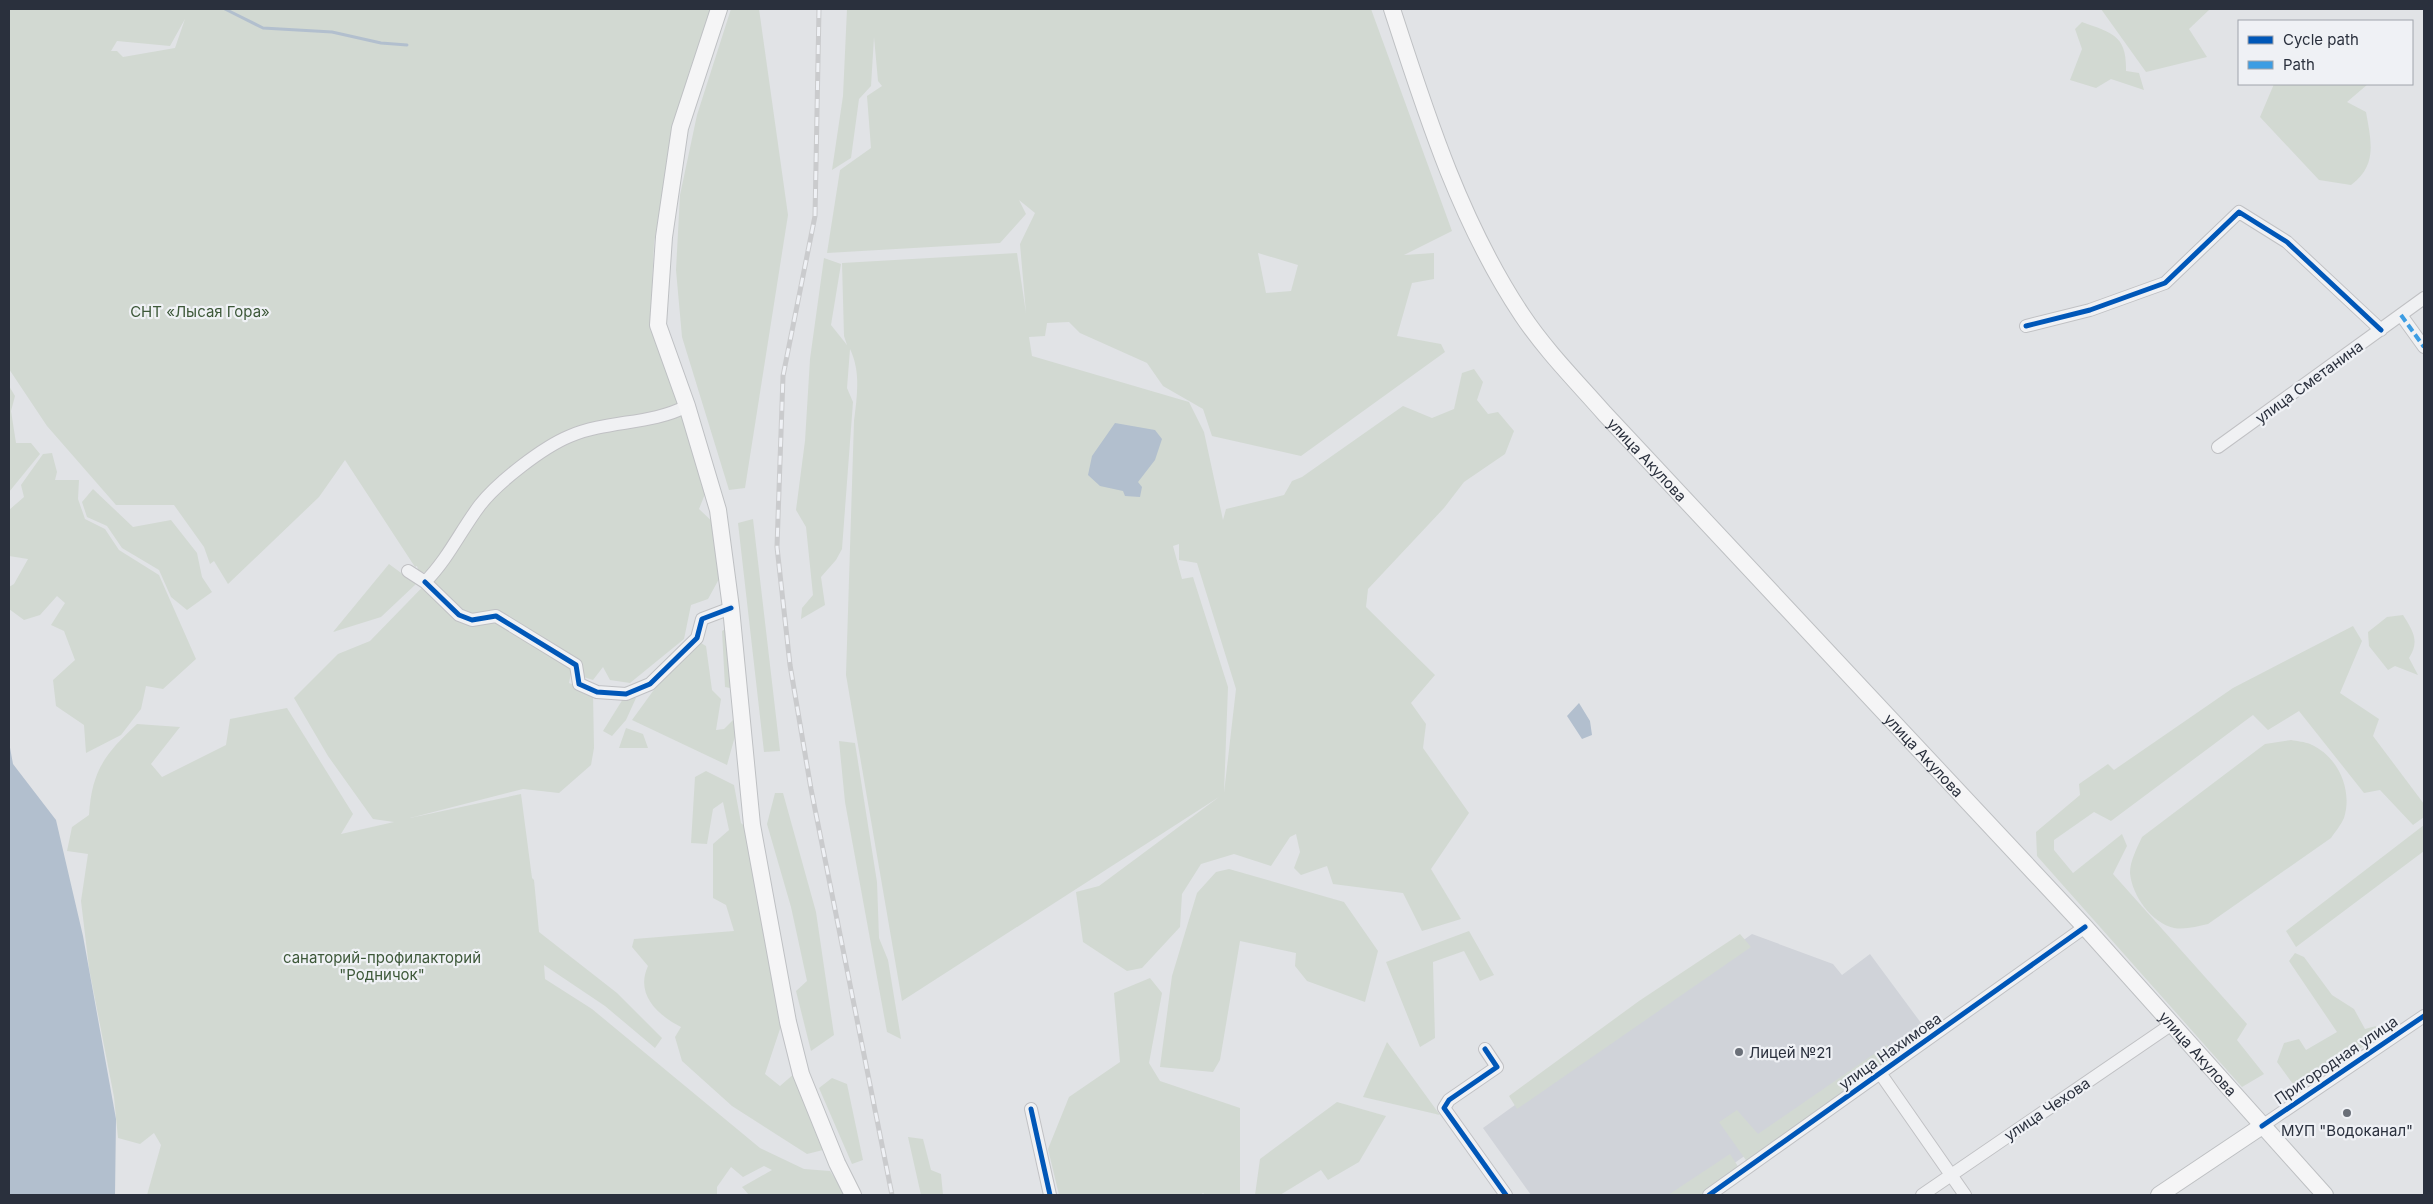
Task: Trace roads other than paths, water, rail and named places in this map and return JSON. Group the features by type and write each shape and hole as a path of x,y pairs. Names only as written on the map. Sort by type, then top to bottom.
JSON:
{"main road":[{"path":"719,9 680,128 664,237 658,325 687,406 718,510 731,608 752,825 788,1022 802,1074 837,1163 853,1195"},
{"name":"улица Акулова","path":"1392,9 1419,93 1450,177 1482,247 1522,316 1546,347 1605,414 2085,927 2325,1195"},
{"name":"Пригородная улица","path":"2159,1195 2262,1126"}],"street":[{"path":"2026,326 2090,310 2165,283 2239,212 2287,242 2381,330"},
{"name":"улица Сметанина","path":"2218,447 2424,298"},
{"path":"2401,315 2424,346"},
{"path":"425,582 436,571 481,504 507,479 532,459 570,436 601,426 672,414 687,406"},
{"path":"408,572 425,582 459,615 472,620 496,616 576,666 579,684 596,692 626,694 650,684 697,638 702,619 731,608"},
{"name":"улица Нахимова","path":"1709,1195 2085,927"},
{"name":"Пригородная улица","path":"2262,1126 2424,1016"},
{"name":"улица Чехова","path":"1922,1195 2172,1024"},
{"path":"1485,1049 1497,1068 1449,1100 1444,1108 1506,1195"},
{"path":"1880,1073 1964,1195"},
{"path":"1030,1109 1050,1195"}],"water":[{"path":"1115,423 1155,430 1162,439 1155,460 1138,482 1142,487 1140,497 1125,496 1123,491 1100,486 1088,475 1092,456"},
{"path":"1579,703 1590,721 1592,735 1582,739 1567,716"},
{"path":"9,742 13,764 56,820 83,936 116,1119 115,1195 9,1195"}],"waterway":[{"path":"225,9 263,28 332,32 381,43 407,45"}],"railway":[{"path":"819,9 815,216 783,376 777,547 790,665 811,789 892,1195"}],"place":[{"name":"Лицей №21","path":"1739,1052"},
{"name":"МУП \"Водоканал\"","path":"2347,1113"}],"park label":[{"name":"СНТ «Лысая Гора»","path":"200,311"},
{"name":"санаторий-профилакторий \"Родничок\"","path":"382,966"}]}
